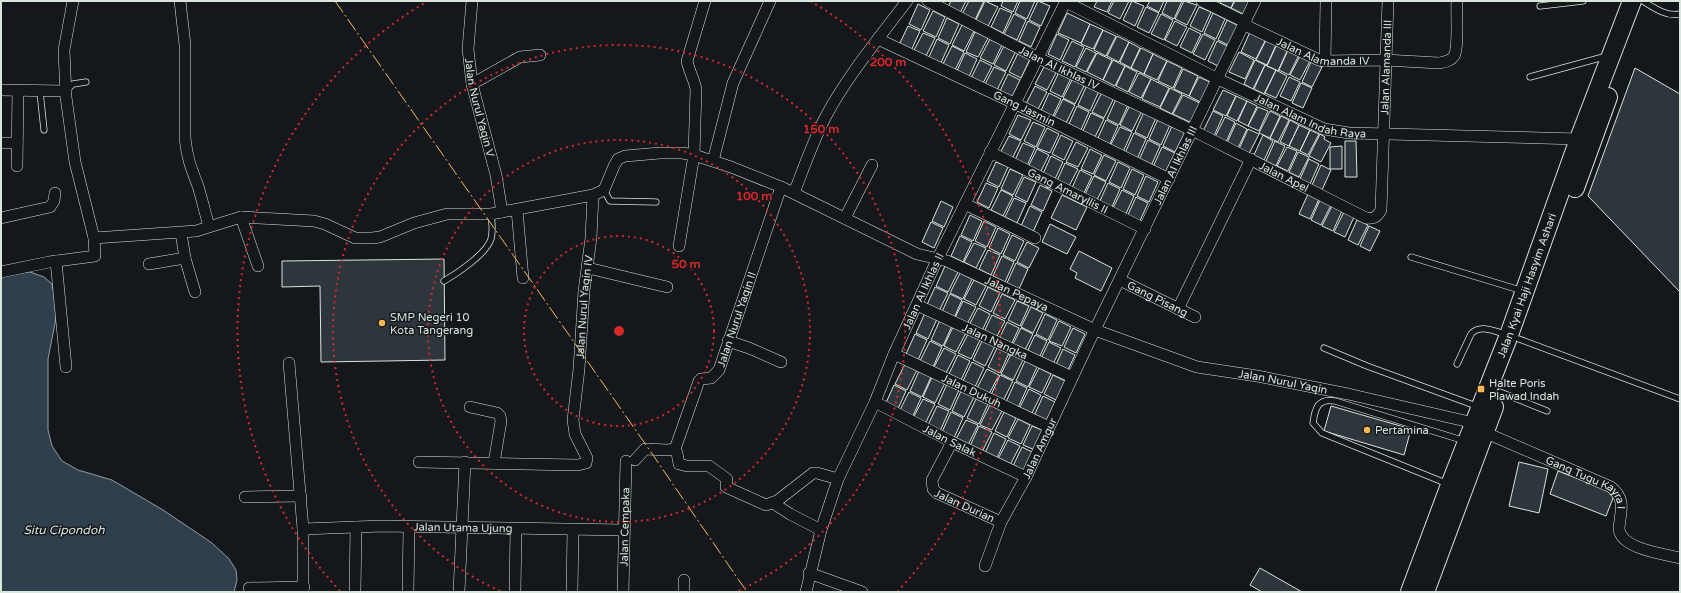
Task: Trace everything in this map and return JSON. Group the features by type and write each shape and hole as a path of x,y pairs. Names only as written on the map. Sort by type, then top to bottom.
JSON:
{"main road":[{"name":"Jalan Kyai Haji Hasyim Ashari","path":"1425,592 1457,487 1480,421 1514,337 1586,139 1611,54 1632,1"},
{"name":"Jalan Kyai Haji Hasyim Ashari","path":"1410,592 1457,487 1467,441 1500,392 1525,291 1643,1"}],"street":[{"path":"1,272 56,261 95,256 94,238 75,162 66,91 64,50 73,1"},
{"path":"180,1 185,45 185,138 187,153 209,226"},
{"name":"Jalan Nurul Yaqin V","path":"472,1 468,49 472,84 496,175 496,213"},
{"path":"679,246 694,155 696,89 694,80 688,69 687,61 705,1"},
{"path":"713,161 733,83 770,1"},
{"path":"794,193 827,115 878,39 908,1"},
{"name":"Jalan Al Ikhlas IV","path":"928,1 1038,58 1193,130"},
{"name":"Jalan Al Ikhlas II","path":"806,592 809,573 821,530 838,479 875,402 894,354 938,258 1065,1"},
{"name":"Jalan Alam Indah Raya","path":"1065,1 1218,79 1324,129 1336,132 1586,139"},
{"name":"Jalan Alamanda IV","path":"1202,1 1245,22 1249,27 1311,57 1325,61 1386,60 1439,63 1448,61 1454,57 1456,44 1457,1"},
{"name":"Jalan Al Ikhlas III","path":"1095,330 1255,1"},
{"path":"1325,61 1326,1"},
{"name":"Jalan Alamanda III","path":"1375,217 1381,210 1388,1"},
{"name":"Gang Jasmin","path":"878,39 1014,103 1169,179"},
{"path":"472,84 520,57 540,55"},
{"path":"1,90 40,92 66,91"},
{"path":"17,166 18,91"},
{"name":"Jalan Apel","path":"1193,130 1366,218 1375,217"},
{"path":"1,143 18,143"},
{"name":"Jalan Pepaya","path":"604,190 618,159 625,156 660,152 694,155 781,187 917,254 947,261 1095,330"},
{"name":"Gang Amaryllis II","path":"990,152 1145,229"},
{"path":"1178,309 1251,159"},
{"path":"845,218 872,165"},
{"name":"Jalan Nurul Yaqin II","path":"675,449 699,381 701,379 712,378 719,370 781,187"},
{"path":"94,238 196,231 241,217 314,221 325,224 348,236 363,239 380,237 414,223 446,214 496,213 517,210 593,195 604,190"},
{"path":"1,218 50,207 54,201 55,193"},
{"name":"Jalan Nurul Yaqin IV","path":"494,463 578,465 586,463 587,458 575,434 573,420 579,369 584,291 588,268 593,195"},
{"path":"965,204 1034,238"},
{"path":"517,210 523,278"},
{"path":"241,217 258,266"},
{"path":"181,233 185,258 195,292"},
{"path":"149,264 185,258"},
{"path":"56,261 66,367"},
{"path":"588,268 667,287"},
{"name":"Gang Pisang","path":"1120,280 1195,317"},
{"name":"Jalan Nangka","path":"917,304 1072,377"},
{"name":"Jalan Amgur","path":"985,566 1001,522 1026,477 1095,330"},
{"name":"Jalan Nurul Yaqin","path":"1095,330 1197,367 1257,376 1480,421"},
{"path":"728,341 749,348 781,362"},
{"name":"Jalan Dukuh","path":"894,354 1049,427"},
{"path":"249,588 303,589 303,529 301,496 289,363"},
{"name":"Jalan Salak","path":"875,402 952,442 1026,477"},
{"path":"419,462 494,463 501,421 500,416 497,413 470,408"},
{"name":"Gang Tugu Kayra I","path":"1480,421 1611,487 1616,491 1621,501 1619,534 1623,540 1635,546 1680,558"},
{"name":"Jalan Durian","path":"952,442 932,480 933,490 1001,522"},
{"name":"Jalan Cempaka","path":"623,592 624,530 630,461 645,449 675,449"},
{"path":"675,449 678,453 679,464 687,466 709,466 727,479 726,487 766,505 773,503 813,473 838,479"},
{"path":"459,592 465,462"},
{"path":"245,497 301,496"},
{"path":"773,503 790,514 821,530"},
{"path":"355,592 356,527"},
{"path":"408,592 409,527"},
{"name":"Jalan Utama Ujung","path":"303,529 409,527 624,530"},
{"path":"515,592 516,529"},
{"path":"572,592 573,530"},
{"path":"809,573 862,592"},
{"path":"684,580 684,592"}],"lane":[{"path":"1540,6 1583,1"},
{"path":"1643,1 1664,13 1676,15 1680,14"},
{"path":"1530,78 1611,54"},
{"path":"66,91 73,84 86,82"},
{"path":"40,92 44,130"},
{"path":"604,190 610,201 656,202"},
{"path":"444,281 454,276 482,252 491,239 496,213"},
{"path":"1411,257 1525,291"},
{"path":"1457,364 1470,334 1474,330 1484,328 1514,337 1680,400"},
{"path":"1324,348 1367,366 1480,421"},
{"path":"1500,392 1547,411"},
{"path":"1457,487 1322,433 1313,423 1320,402 1323,400 1335,401 1467,441"}],"water":[{"name":"Situ Cipondoh","path":"30,272 44,277 52,284 55,298 56,318 48,359 48,430 52,446 62,461 78,470 112,480 163,510 212,543 229,559 236,570 237,580 234,592 1,592 1,275"}],"building":[{"path":"951,1 966,1 960,13 948,7"},
{"path":"969,1 984,1 975,20 962,14"},
{"path":"985,1 998,7 988,26 976,20"},
{"path":"1003,1 1018,1 1013,12 1001,6"},
{"path":"1020,1 1035,1 1027,19 1015,13"},
{"path":"1038,1 1050,6 1041,26 1029,20"},
{"path":"1097,1 1112,1 1107,12 1094,7"},
{"path":"1114,1 1129,1 1120,19 1108,13"},
{"path":"1132,1 1144,6 1135,26 1123,20"},
{"path":"1150,1 1164,1 1159,12 1147,6"},
{"path":"1167,1 1182,1 1174,19 1162,13"},
{"path":"1184,1 1197,5 1187,25 1175,19"},
{"path":"1221,1 1234,1 1231,8 1220,3"},
{"path":"1235,1 1252,1 1245,15 1231,8"},
{"path":"918,4 930,10 921,30 909,24"},
{"path":"1146,7 1159,13 1149,33 1137,27"},
{"path":"1199,7 1211,12 1202,32 1190,26"},
{"path":"1000,8 1012,13 1003,33 991,27"},
{"path":"933,11 945,17 936,37 923,31"},
{"path":"1067,13 1090,24 1081,43 1058,33"},
{"path":"1213,13 1225,19 1216,39 1204,33"},
{"path":"1014,14 1026,20 1017,40 1004,34"},
{"path":"1161,14 1173,20 1164,40 1151,34"},
{"path":"947,18 959,24 950,44 938,38"},
{"path":"1227,20 1239,26 1230,46 1218,40"},
{"path":"1028,21 1040,27 1031,47 1019,41"},
{"path":"1175,21 1187,27 1177,46 1165,40"},
{"path":"1090,24 1103,30 1093,49 1081,44"},
{"path":"962,25 974,31 964,51 952,45"},
{"path":"908,26 920,31 911,51 899,45"},
{"path":"1189,28 1201,34 1192,53 1180,47"},
{"path":"1103,30 1116,36 1106,56 1094,50"},
{"path":"975,32 988,38 978,57 966,52"},
{"path":"1250,32 1266,39 1256,59 1241,52"},
{"path":"923,33 935,38 925,58 913,52"},
{"path":"1057,34 1069,40 1060,60 1048,54"},
{"path":"1203,34 1215,40 1205,60 1193,54"},
{"path":"1117,36 1129,42 1119,62 1107,56"},
{"path":"937,39 949,45 940,65 928,59"},
{"path":"990,39 1002,45 993,64 980,58"},
{"path":"1266,40 1276,45 1267,65 1256,60"},
{"path":"1072,41 1084,47 1075,67 1062,61"},
{"path":"1217,41 1229,47 1220,67 1208,61"},
{"path":"1129,42 1140,48 1131,68 1120,62"},
{"path":"1277,44 1288,49 1278,71 1267,66"},
{"path":"952,46 964,52 954,72 942,66"},
{"path":"1004,46 1016,51 1006,71 994,65"},
{"path":"1086,48 1096,53 1086,72 1076,67"},
{"path":"1141,48 1153,54 1144,74 1131,68"},
{"path":"1288,50 1299,55 1289,75 1279,70"},
{"path":"1239,52 1254,60 1245,79 1229,72"},
{"path":"965,53 977,59 968,79 956,73"},
{"path":"1018,53 1030,59 1021,78 1009,72"},
{"path":"1097,53 1112,60 1103,80 1087,72"},
{"path":"1153,54 1167,61 1157,80 1144,74"},
{"path":"1300,56 1310,61 1300,80 1290,75"},
{"path":"980,60 992,66 982,85 970,80"},
{"path":"1113,60 1125,66 1115,86 1103,80"},
{"path":"1255,60 1265,65 1253,89 1244,84"},
{"path":"1167,61 1182,68 1173,88 1158,81"},
{"path":"1311,62 1322,67 1312,87 1302,82"},
{"path":"1045,65 1057,71 1047,90 1035,84"},
{"path":"1265,65 1276,70 1264,94 1254,89"},
{"path":"1125,66 1137,72 1128,92 1116,86"},
{"path":"994,67 1006,72 996,92 984,86"},
{"path":"1635,68 1680,94 1680,292 1588,196"},
{"path":"1183,69 1198,76 1189,96 1174,89"},
{"path":"1276,70 1287,76 1276,98 1265,93"},
{"path":"1059,72 1071,78 1062,97 1050,91"},
{"path":"1139,73 1151,79 1141,98 1129,92"},
{"path":"1008,74 1020,80 1011,99 999,93"},
{"path":"1199,77 1214,84 1204,104 1189,96"},
{"path":"1289,77 1300,82 1291,101 1280,96"},
{"path":"1073,78 1085,84 1075,104 1063,98"},
{"path":"1151,79 1169,88 1160,107 1142,99"},
{"path":"1301,83 1312,88 1303,108 1292,103"},
{"path":"1087,85 1099,91 1090,111 1078,105"},
{"path":"1035,86 1047,92 1037,111 1025,106"},
{"path":"1170,88 1182,94 1172,114 1160,108"},
{"path":"1223,90 1236,96 1226,116 1213,110"},
{"path":"1102,92 1114,98 1104,118 1092,112"},
{"path":"1049,93 1061,99 1052,118 1040,113"},
{"path":"1183,95 1204,105 1194,124 1173,114"},
{"path":"1236,96 1247,101 1237,121 1227,116"},
{"path":"1063,99 1075,105 1065,125 1053,119"},
{"path":"1116,99 1128,105 1119,125 1107,119"},
{"path":"1247,101 1257,106 1248,126 1238,121"},
{"path":"1130,105 1142,111 1132,131 1120,125"},
{"path":"1077,106 1089,112 1080,132 1068,126"},
{"path":"1258,107 1268,111 1259,131 1248,126"},
{"path":"1213,111 1223,116 1214,136 1203,131"},
{"path":"1270,111 1280,116 1270,138 1259,133"},
{"path":"1144,112 1156,118 1147,138 1135,132"},
{"path":"1091,113 1104,119 1094,139 1082,133"},
{"path":"1018,115 1031,120 1021,140 1009,134"},
{"path":"1281,116 1289,120 1278,142 1270,138"},
{"path":"1225,117 1235,122 1226,142 1215,137"},
{"path":"1158,119 1170,125 1161,145 1149,139"},
{"path":"1106,120 1118,126 1109,146 1097,140"},
{"path":"1290,120 1299,125 1289,146 1280,142"},
{"path":"1033,122 1045,127 1036,147 1024,141"},
{"path":"1236,123 1247,129 1238,148 1227,143"},
{"path":"1299,125 1310,130 1300,151 1289,146"},
{"path":"1172,126 1185,132 1175,152 1163,146"},
{"path":"1120,127 1132,132 1123,152 1110,146"},
{"path":"1047,128 1059,134 1050,153 1037,148"},
{"path":"1248,129 1259,134 1249,154 1239,149"},
{"path":"1310,130 1319,134 1308,155 1300,151"},
{"path":"1134,133 1146,139 1137,159 1125,153"},
{"path":"1320,134 1325,137 1324,139 1331,143 1321,162 1309,156"},
{"path":"1061,135 1073,141 1064,160 1052,154"},
{"path":"1263,135 1273,141 1264,160 1254,155"},
{"path":"1009,136 1021,141 1011,161 999,155"},
{"path":"1148,140 1160,146 1151,166 1139,160"},
{"path":"1275,141 1285,146 1276,166 1266,161"},
{"path":"1345,141 1356,141 1357,177 1345,177"},
{"path":"1076,142 1088,148 1078,167 1066,162"},
{"path":"1023,143 1035,148 1026,168 1014,162"},
{"path":"1342,146 1342,169 1330,169 1330,147"},
{"path":"1162,147 1175,153 1165,173 1153,167"},
{"path":"1287,147 1297,151 1288,171 1277,166"},
{"path":"1037,149 1049,155 1039,175 1027,169"},
{"path":"1090,149 1102,155 1093,174 1081,169"},
{"path":"1298,152 1309,157 1299,177 1289,172"},
{"path":"1104,155 1116,161 1106,181 1094,175"},
{"path":"1051,156 1063,162 1054,181 1042,176"},
{"path":"1309,159 1319,164 1310,184 1300,179"},
{"path":"996,162 1008,167 999,187 987,181"},
{"path":"1118,162 1130,168 1121,188 1109,182"},
{"path":"1065,163 1078,169 1068,188 1056,183"},
{"path":"1321,165 1331,170 1322,190 1312,185"},
{"path":"1010,169 1023,175 1013,195 1001,189"},
{"path":"1132,169 1144,175 1135,195 1123,189"},
{"path":"1080,170 1092,176 1083,195 1071,190"},
{"path":"1094,176 1106,182 1096,202 1084,196"},
{"path":"1146,176 1158,182 1149,202 1137,196"},
{"path":"1024,177 1036,182 1027,202 1015,196"},
{"path":"986,183 998,188 989,208 977,202"},
{"path":"1108,183 1120,189 1111,209 1099,203"},
{"path":"1040,185 1052,191 1043,211 1031,205"},
{"path":"1001,190 1013,196 1003,216 991,210"},
{"path":"1122,190 1134,196 1125,216 1112,210"},
{"path":"1308,194 1319,199 1310,219 1299,214"},
{"path":"1062,195 1087,207 1076,230 1051,218"},
{"path":"1136,197 1148,203 1139,223 1127,217"},
{"path":"1014,198 1026,203 1017,223 1005,217"},
{"path":"1320,200 1331,205 1321,225 1311,220"},
{"path":"941,201 953,207 944,227 932,221"},
{"path":"1030,206 1042,212 1033,232 1021,226"},
{"path":"1332,206 1342,211 1333,231 1322,226"},
{"path":"1344,212 1354,217 1345,237 1334,232"},
{"path":"970,215 982,221 973,241 961,235"},
{"path":"1357,220 1368,225 1358,245 1348,240"},
{"path":"984,221 996,227 987,247 975,241"},
{"path":"931,222 943,228 934,248 922,242"},
{"path":"1050,224 1076,237 1067,254 1042,242"},
{"path":"1369,226 1380,231 1370,251 1360,246"},
{"path":"998,228 1010,234 1001,254 989,248"},
{"path":"1012,235 1024,241 1015,261 1003,255"},
{"path":"960,236 972,242 963,262 951,256"},
{"path":"1027,242 1039,248 1029,268 1017,262"},
{"path":"974,243 986,248 976,268 964,262"},
{"path":"988,250 1000,255 991,275 979,269"},
{"path":"1079,251 1112,268 1101,291 1075,278 1077,273 1070,269"},
{"path":"1002,256 1014,262 1005,282 993,276"},
{"name":"SMP Negeri 10 Kota Tangerang","path":"444,259 445,360 321,362 320,286 282,287 282,261"},
{"path":"1016,263 1028,269 1019,289 1007,283"},
{"path":"945,266 958,272 948,292 936,286"},
{"path":"960,273 972,279 963,299 950,293"},
{"path":"974,280 986,286 976,305 964,299"},
{"path":"935,287 948,293 938,313 926,307"},
{"path":"988,287 1000,293 991,312 979,306"},
{"path":"950,294 962,300 953,320 941,314"},
{"path":"1002,294 1015,300 1005,319 993,313"},
{"path":"963,301 976,307 966,326 954,320"},
{"path":"1017,301 1029,306 1020,326 1008,320"},
{"path":"1031,307 1043,313 1033,333 1021,327"},
{"path":"978,308 990,314 981,333 968,327"},
{"path":"925,313 937,319 928,339 916,333"},
{"path":"1045,314 1057,320 1048,340 1036,334"},
{"path":"992,315 1005,321 995,340 983,334"},
{"path":"940,320 952,326 943,346 931,340"},
{"path":"1059,321 1071,327 1062,346 1049,341"},
{"path":"1007,322 1019,328 1010,347 998,341"},
{"path":"953,327 966,333 956,352 944,346"},
{"path":"1021,328 1033,334 1023,354 1011,348"},
{"path":"1073,328 1085,334 1076,353 1064,347"},
{"path":"915,334 927,340 918,360 906,354"},
{"path":"968,334 980,340 971,359 958,353"},
{"path":"1035,335 1047,341 1038,360 1026,354"},
{"path":"930,341 942,347 933,367 920,361"},
{"path":"982,341 995,346 985,366 973,360"},
{"path":"1049,342 1061,348 1052,366 1040,360"},
{"path":"944,348 956,354 946,373 934,367"},
{"path":"997,348 1009,353 1000,373 988,367"},
{"path":"1063,349 1075,355 1067,372 1055,367"},
{"path":"1011,354 1023,360 1013,380 1001,374"},
{"path":"958,355 970,361 961,380 949,374"},
{"path":"1025,361 1037,367 1028,387 1016,381"},
{"path":"972,362 984,368 975,387 963,381"},
{"path":"905,364 917,370 907,390 895,384"},
{"path":"1039,368 1051,374 1042,393 1029,387"},
{"path":"987,369 999,375 989,394 977,388"},
{"path":"919,371 931,377 922,397 910,391"},
{"path":"1000,375 1013,381 1003,401 991,395"},
{"path":"1053,375 1065,381 1056,400 1044,394"},
{"path":"932,377 945,383 935,403 923,397"},
{"path":"1015,382 1027,388 1018,408 1006,402"},
{"path":"947,384 959,390 950,410 938,404"},
{"path":"894,385 906,391 897,411 885,405"},
{"path":"1029,389 1041,395 1031,415 1019,409"},
{"path":"961,391 974,397 964,417 952,411"},
{"path":"909,392 921,398 912,418 899,412"},
{"path":"1043,396 1055,402 1046,421 1034,416"},
{"path":"923,399 935,404 925,424 913,418"},
{"path":"976,399 988,404 979,424 967,418"},
{"path":"990,405 1002,411 992,430 980,425"},
{"path":"937,406 949,411 940,431 928,425"},
{"name":"Pertamina","path":"1331,406 1411,429 1404,455 1324,431"},
{"path":"951,412 963,418 954,438 942,432"},
{"path":"1004,412 1016,418 1007,437 995,431"},
{"path":"1018,419 1030,425 1021,444 1008,438"},
{"path":"966,420 978,425 968,445 956,439"},
{"path":"979,426 992,432 982,452 970,446"},
{"path":"1032,426 1044,431 1035,450 1023,445"},
{"path":"994,433 1006,439 997,458 985,453"},
{"path":"1008,440 1020,446 1010,465 998,459"},
{"path":"1022,447 1034,453 1025,472 1013,466"},
{"path":"1519,462 1548,469 1539,513 1509,506"},
{"path":"1558,471 1615,493 1606,516 1550,494"},
{"path":"1260,568 1302,592 1262,592 1250,585"}],"power":[{"path":"335,1 644,442 747,592"}],"place":[{"name":"SMP Negeri 10 Kota Tangerang","path":"382,323"},
{"name":"Halte Poris Plawad Indah","path":"1481,389"},
{"name":"Pertamina","path":"1367,430"}]}
